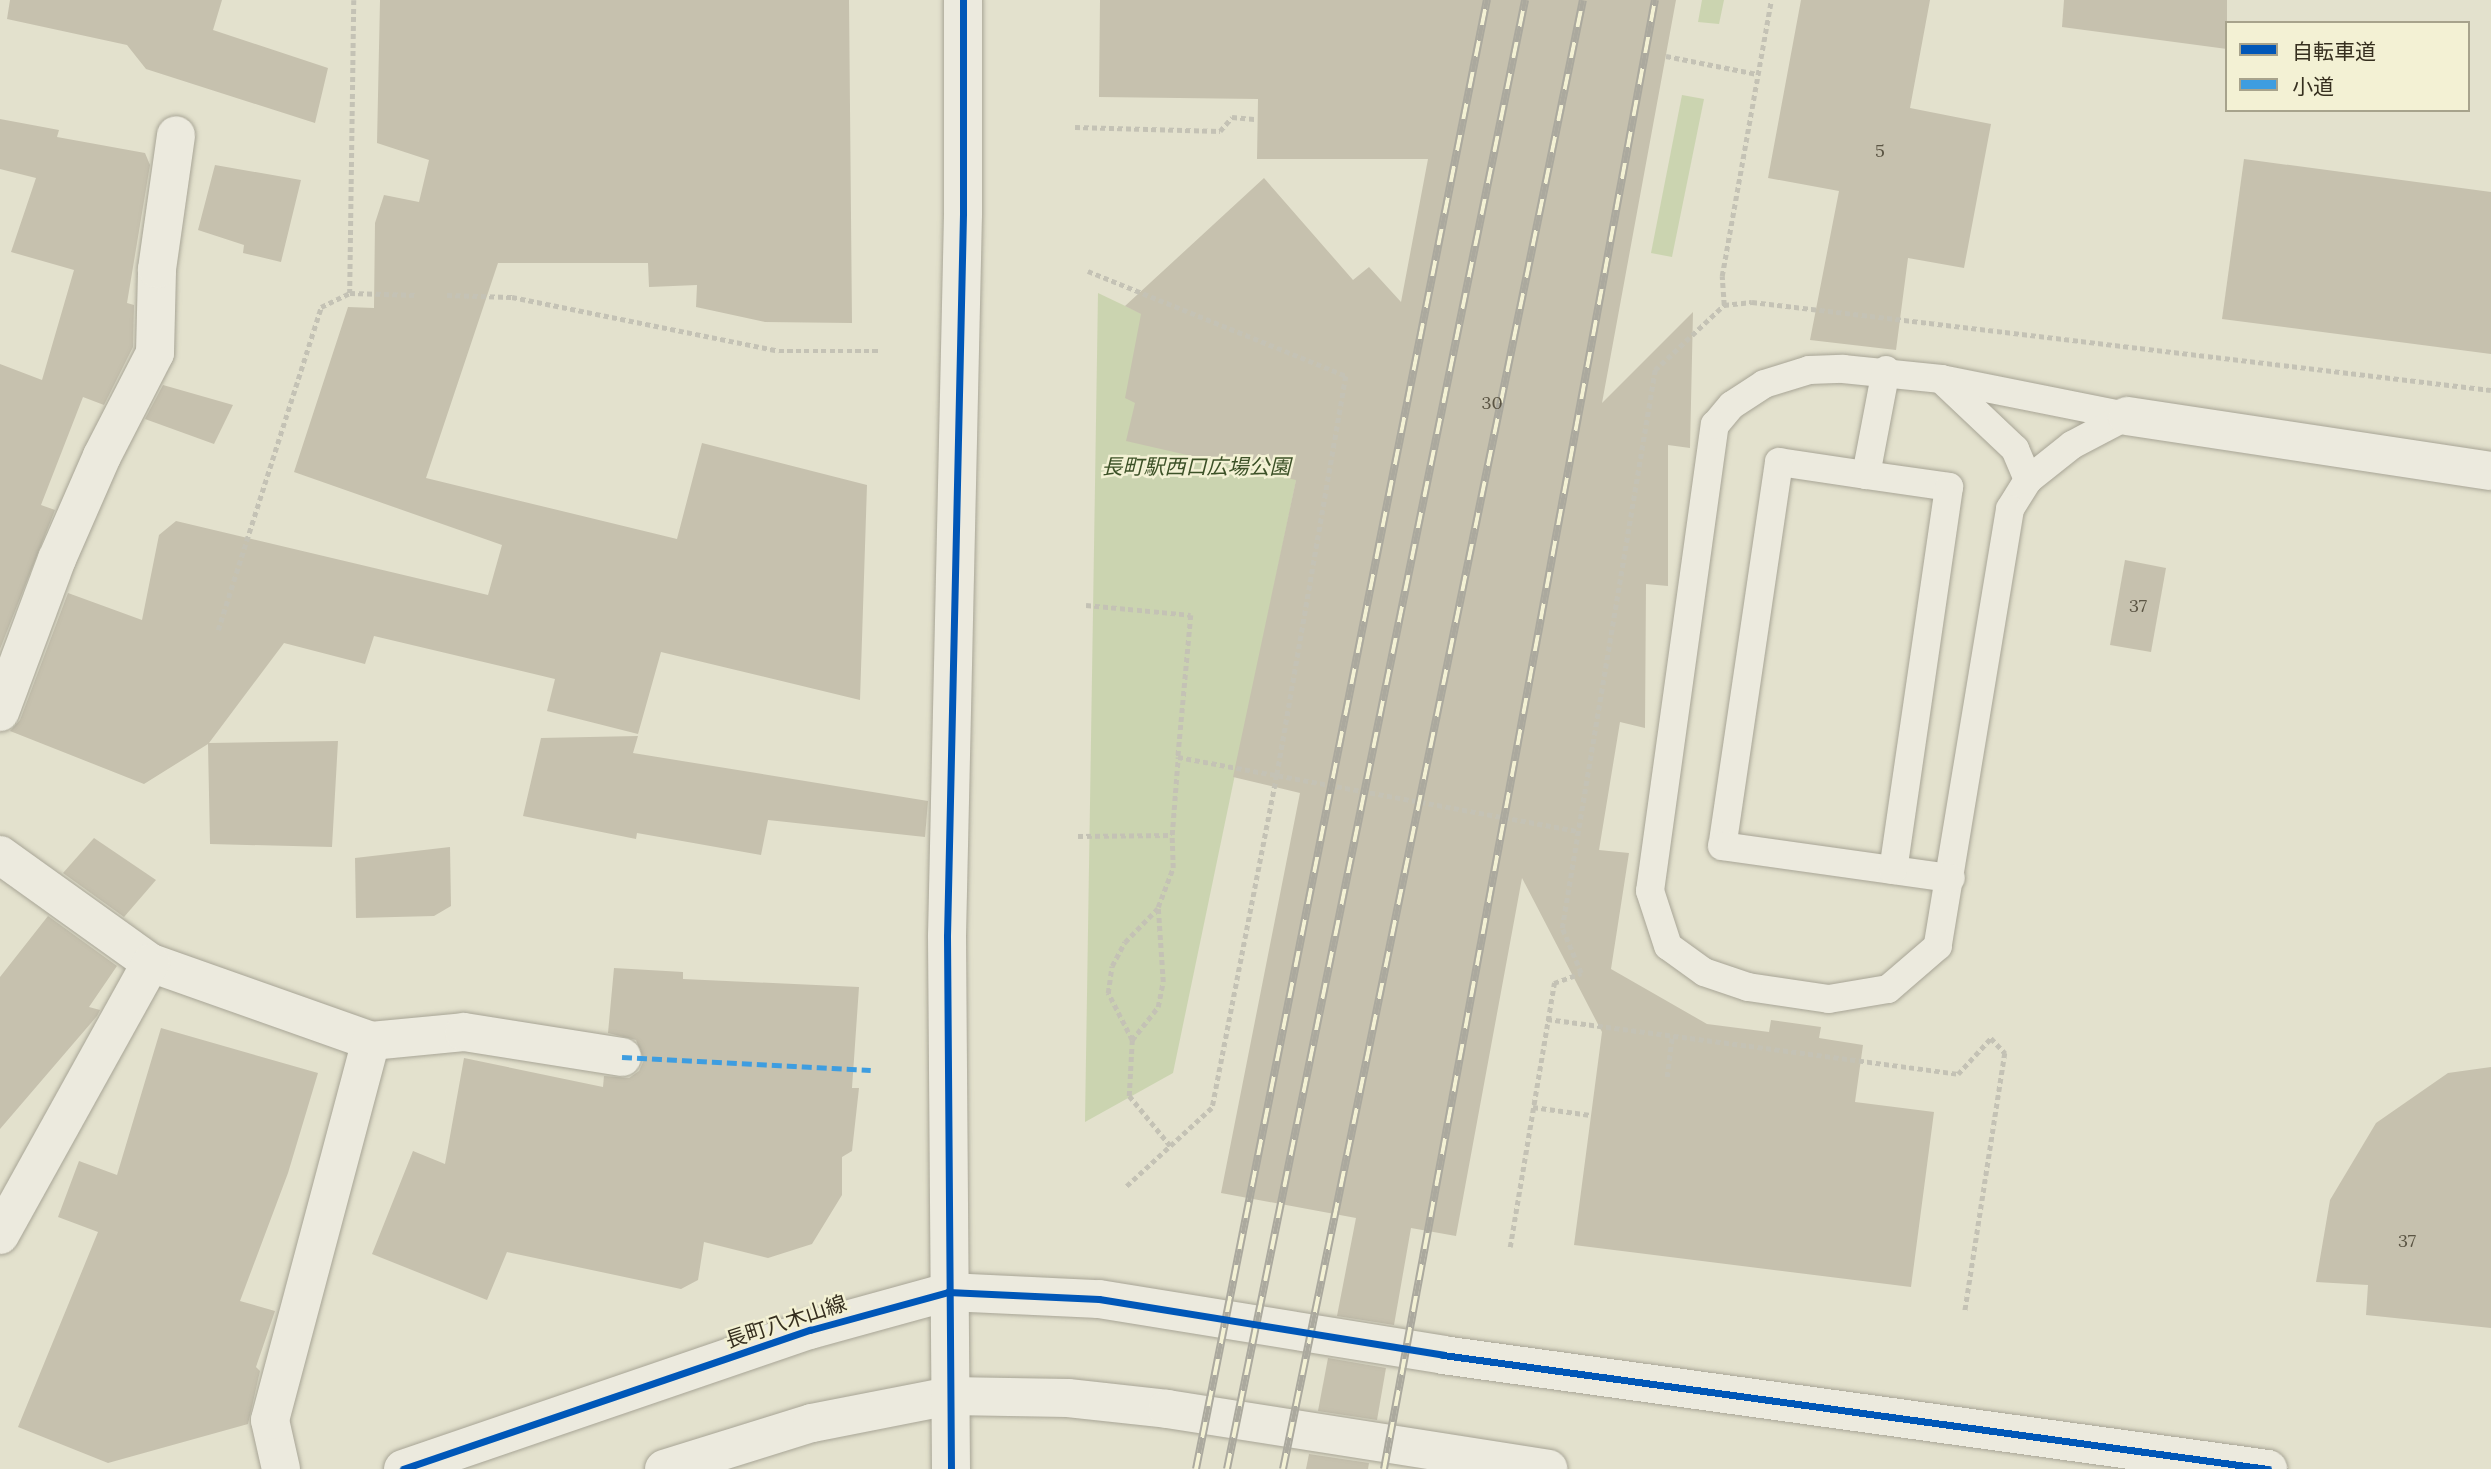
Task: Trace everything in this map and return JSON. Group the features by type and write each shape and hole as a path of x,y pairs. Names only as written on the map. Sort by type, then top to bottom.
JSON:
{"street":[{"path":"951,1469 946,950 963,213 963,0"},
{"path":"0,712 62,548 155,353 157,269 176,135"},
{"path":"2127,416 2491,471"},
{"path":"0,855 151,963 371,1041 464,1032 622,1058"},
{"path":"0,1235 151,963"},
{"path":"281,1469 270,1420 371,1041"},
{"name":"長町八木山線","path":"403,1469 810,1331 948,1292 1099,1299 1193,1316 1771,1403 2268,1469"},
{"path":"664,1469 812,1423 950,1395 1069,1398 1167,1409 1454,1463 1548,1469"}],"lane":[{"path":"1809,370 1886,370 2127,416 2072,446 2028,480 2010,509 1938,946 1918,967 1888,989 1829,999 1748,987 1704,972 1668,946 1650,891 1714,425 1732,405 1764,384 1809,370"},
{"path":"1866,475 1886,370"},
{"path":"1941,379 2015,449 2028,480"},
{"path":"1893,870 1949,487 1779,462 1722,846 1893,870 1951,878"}],"path":[{"path":"350,293 354,0"},
{"path":"1724,305 1722,275 1771,0"},
{"path":"1666,56 1757,74"},
{"path":"1075,127 1220,131 1232,117 1257,119"},
{"path":"1088,271 1346,376 1277,775 1212,1108 1126,1187"},
{"path":"218,630 321,307 350,293 418,295"},
{"path":"447,295 512,297 779,351 878,351"},
{"path":"1510,1247 1554,983 1581,973 1562,928 1655,370 1724,305 1752,302 2491,390"},
{"path":"1086,605 1191,615 1172,835 1172,868 1158,907 1163,982 1158,1007 1132,1040"},
{"path":"1178,757 1578,831"},
{"path":"1079,836 1172,835"},
{"path":"1158,907 1125,942 1112,966 1108,993 1132,1040 1129,1096 1170,1146"},
{"path":"1547,1020 1958,1074 1991,1038 2005,1053 1965,1312"},
{"path":"1667,1077 1672,1036"},
{"path":"1533,1107 1590,1115"}],"green space":[{"path":"1702,0 1724,0 1719,24 1698,22"},
{"path":"1682,95 1704,99 1672,257 1651,253"},
{"name":"長町駅西口広場公園","path":"1098,293 1245,363 1308,423 1173,1073 1085,1122"}],"building":[{"path":"10,0 222,0 213,30 328,68 315,123 146,69 127,45 7,19"},
{"path":"380,0 849,0 852,323 765,322 696,307 697,285 649,287 648,263 498,263 426,478 677,539 702,443 867,485 860,700 661,652 638,734 547,711 555,679 374,636 365,664 284,643 209,743 338,741 332,847 210,844 208,744 144,784 10,731 20,720 68,593 142,620 159,535 176,521 488,595 502,545 294,472 348,307 374,308 375,223 384,195 419,202 429,160 377,143"},
{"path":"1100,0 1676,0 1602,403 1693,312 1690,448 1668,445 1668,586 1646,584 1645,728 1620,722 1599,850 1629,853 1611,969 1707,1024 1769,1032 1771,1020 1821,1027 1819,1038 1863,1045 1855,1102 1934,1112 1911,1287 1574,1245 1602,1032 1522,878 1456,1236 1411,1228 1394,1325 1337,1316 1356,1218 1221,1193 1300,793 1233,777 1296,480 1126,441 1135,403 1125,398 1141,314 1125,306 1264,178 1353,280 1369,267 1401,302 1428,159 1257,159 1258,99 1099,97"},
{"path":"1801,0 1930,0 1910,108 1991,124 1964,268 1908,258 1896,350 1810,340 1839,191 1768,178"},
{"path":"2064,0 2227,0 2225,49 2062,27"},
{"path":"0,119 59,130 57,137 145,153 150,165 127,303 134,305 133,347 104,405 83,397 41,505 55,510 0,649 0,364 42,380 74,270 11,252 36,178 0,169"},
{"path":"2244,159 2491,192 2491,354 2222,319"},
{"path":"215,165 301,180 281,262 243,253 244,245 198,230"},
{"path":"163,385 233,405 214,444 145,419"},
{"path":"2125,560 2166,568 2151,652 2110,645"},
{"path":"638,736 633,753 928,801 925,837 768,820 761,855 637,833 636,839 523,816 541,738"},
{"path":"94,838 156,880 124,917 63,873"},
{"path":"450,847 451,906 434,916 356,918 355,858"},
{"path":"48,916 117,966 89,1007 100,1010 97,1016 0,1129 0,977"},
{"path":"614,968 683,972 683,979 859,987 852,1088 859,1088 852,1151 842,1157 842,1195 812,1244 768,1258 704,1242 698,1280 681,1289 507,1252 487,1300 372,1254 413,1151 445,1164 464,1058 603,1087 604,1076 629,1078 639,1071 644,1060 636,1040 608,1033"},
{"path":"161,1028 318,1073 288,1173 240,1301 275,1311 256,1367 260,1371 248,1424 108,1463 18,1427 98,1232 58,1217 79,1161 117,1175"},
{"path":"2491,1067 2491,1328 2366,1315 2368,1285 2316,1282 2330,1200 2376,1123 2448,1073"},
{"path":"1328,1358 1386,1368 1377,1420 1318,1411"},
{"path":"1309,1454 1369,1463 1368,1469 1306,1469"}],"railway":[{"path":"1196,1469 1487,0"},
{"path":"1227,1469 1525,0"},
{"path":"1283,1469 1583,0"},
{"path":"1384,1469 1655,0"}],"marked path":[{"path":"622,1057 871,1070"}],"cycle path":[{"path":"951,1469 947,936 963,213 963,0"},
{"path":"403,1469 810,1330 948,1292 1099,1299 1443,1355 2268,1469"}]}
